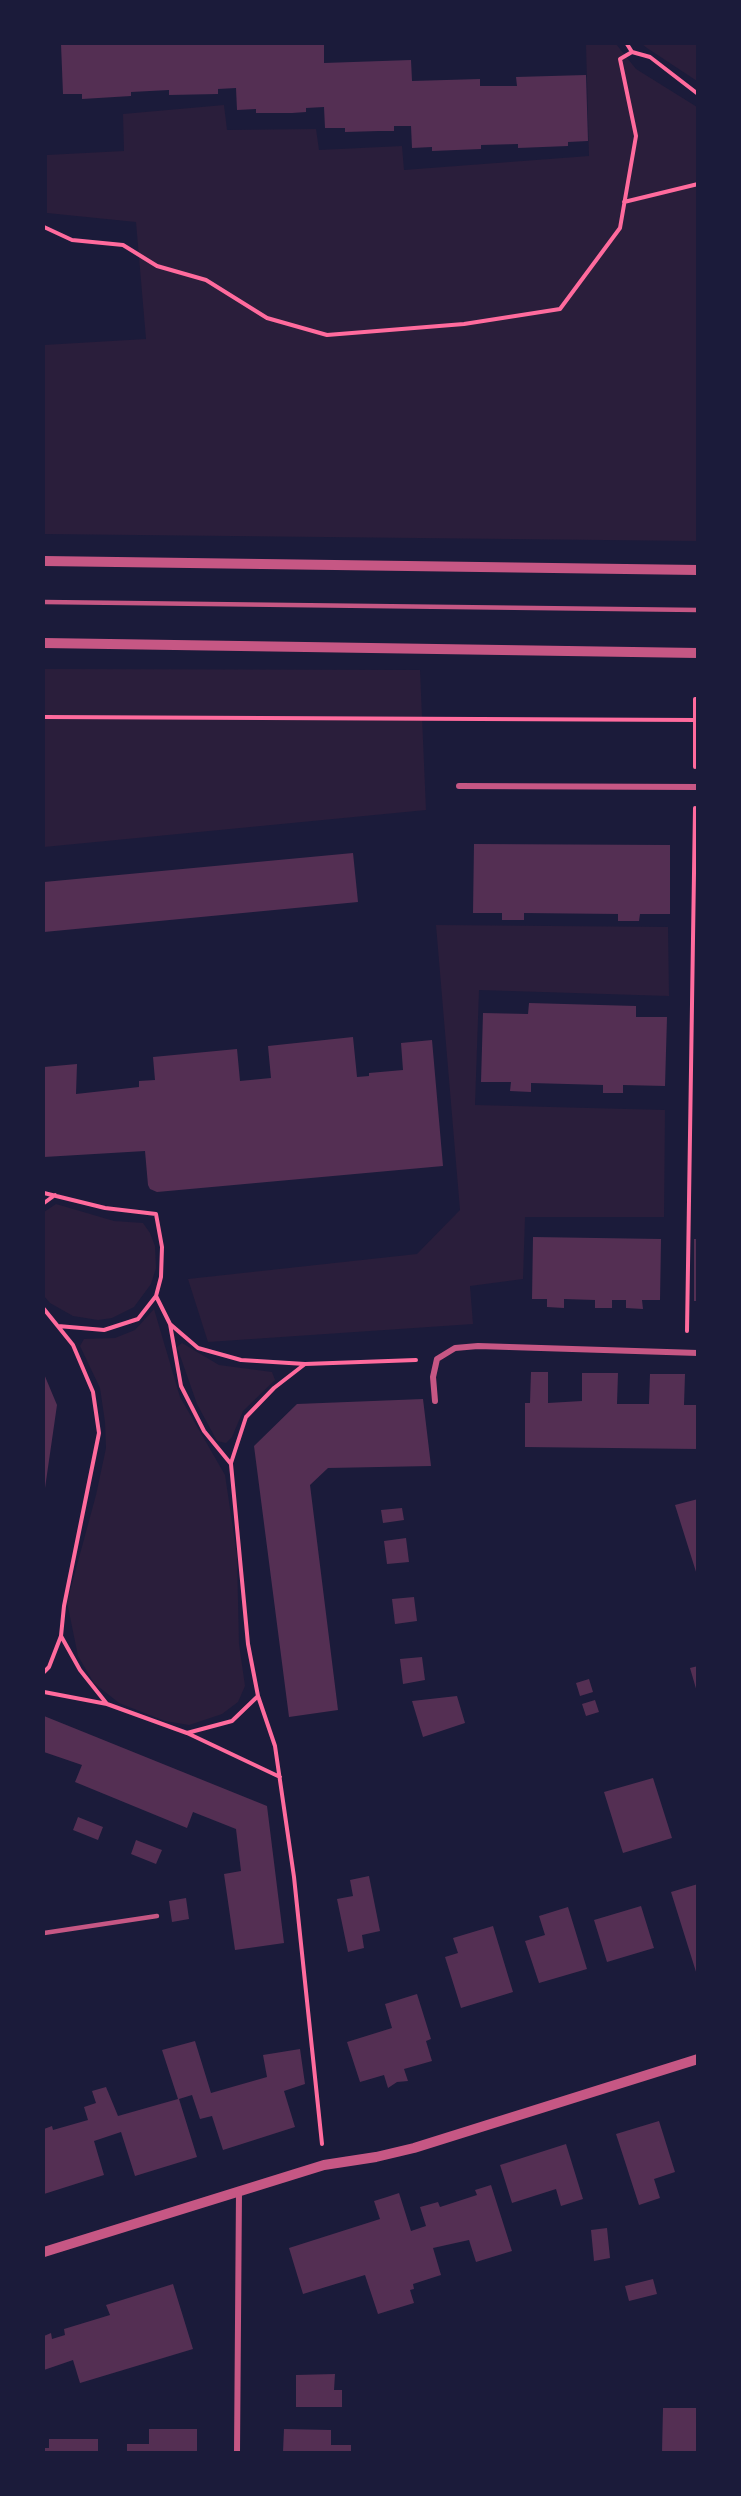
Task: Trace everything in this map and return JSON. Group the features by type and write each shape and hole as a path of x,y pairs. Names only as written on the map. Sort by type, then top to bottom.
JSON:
{"street":[{"path":"44,561 698,570"},
{"path":"44,643 698,653"},
{"path":"459,786 696,787"},
{"path":"435,1401 433,1377 437,1359 455,1348 478,1346 698,1353"},
{"path":"44,2252 324,2165 414,2148 698,2060"},
{"path":"237,2452 239,2191"}],"lane":[{"path":"44,602 698,610"},
{"path":"44,1933 157,1916"}],"path":[{"path":"627,44 632,52 650,57 698,94"},
{"path":"44,227 72,240 123,245 157,266 206,279 267,318 327,335 464,324 560,309 620,228 636,136 620,59 632,52"},
{"path":"624,202 698,184"},
{"path":"686,1353 696,787 695,699 698,699"},
{"path":"44,717 696,720"},
{"path":"44,1193 105,1208 156,1214 162,1247 161,1277 156,1296 138,1319 104,1330 57,1326"},
{"path":"44,1203 55,1195"},
{"path":"156,1296 170,1324 181,1386 204,1431 231,1464"},
{"path":"44,1309 73,1345 93,1392 99,1434 64,1606 61,1635 49,1666 44,1672"},
{"path":"170,1324 198,1348 241,1360 304,1365 437,1359"},
{"path":"304,1365 274,1388 246,1417 231,1464 248,1644 258,1696 275,1746 294,1877 324,2165"},
{"path":"61,1635 80,1670 107,1704"},
{"path":"44,1692 107,1704 187,1733 280,1777"},
{"path":"187,1733 232,1721 258,1696"}],"shaded area":[{"path":"586,44 616,44 636,69 697,107 697,541 44,534 44,345 146,339 136,222 47,213 47,155 124,151 123,114 224,105 227,130 316,129 319,150 402,146 404,170 589,156"},
{"path":"642,44 697,44 697,81 647,48"},
{"path":"44,669 420,670 426,810 44,847"},
{"path":"436,925 668,927 669,996 479,990 475,1105 665,1110 664,1217 525,1217 523,1279 470,1286 473,1324 208,1342 188,1279 417,1254 460,1210"},
{"path":"56,1204 114,1221 143,1223 155,1246 156,1268 151,1284 134,1307 112,1318 98,1320 73,1316 50,1303 44,1296 44,1212"},
{"path":"154,1309 180,1397 225,1475 237,1556 239,1644 245,1686 238,1702 222,1714 189,1725 165,1721 119,1703 94,1683 78,1656 67,1602 96,1495 106,1448 100,1388 80,1346 84,1339 115,1338 135,1330"},
{"path":"182,1343 219,1365 272,1372 275,1380 243,1411 232,1437 226,1443 217,1441 197,1404 177,1347"}],"building":[{"path":"61,44 324,44 324,63 411,60 412,81 480,79 480,86 517,86 516,77 586,75 588,141 568,142 568,146 518,148 518,144 481,145 481,149 432,151 432,147 412,148 411,126 394,126 394,131 345,132 345,128 325,128 324,107 306,108 306,112 292,113 256,113 256,109 237,110 236,88 218,89 218,94 169,95 169,90 131,92 131,96 82,99 82,94 63,94"},
{"path":"474,844 670,845 670,914 640,914 639,921 618,921 618,914 524,913 524,920 502,920 502,913 473,913"},
{"path":"353,853 358,902 44,932 44,882"},
{"path":"529,1003 636,1006 636,1017 667,1017 665,1086 623,1085 623,1093 603,1093 603,1085 531,1083 531,1092 510,1091 511,1082 481,1082 483,1013 528,1014"},
{"path":"353,1037 357,1077 369,1076 369,1073 403,1070 401,1043 432,1040 443,1166 157,1192 150,1189 148,1185 145,1151 44,1157 44,1067 77,1064 76,1094 139,1087 139,1081 155,1080 153,1057 237,1049 240,1081 271,1078 268,1046"},
{"path":"533,1237 661,1239 660,1300 642,1300 643,1309 626,1308 626,1300 612,1300 612,1308 595,1308 595,1300 564,1299 564,1308 547,1307 547,1299 532,1299"},
{"path":"694,1239 698,1239 698,1301 694,1301"},
{"path":"531,1372 548,1372 548,1403 582,1401 582,1373 618,1373 617,1404 649,1404 650,1374 685,1374 684,1405 698,1405 698,1449 525,1447 525,1403 530,1403"},
{"path":"44,1374 57,1405 45,1488 44,1488"},
{"path":"423,1399 431,1466 328,1468 310,1485 338,1710 289,1717 254,1446 297,1404"},
{"path":"698,1499 698,1575 697,1575 675,1505"},
{"path":"402,1508 404,1520 383,1523 381,1510"},
{"path":"406,1538 409,1562 387,1564 384,1541"},
{"path":"414,1597 417,1621 395,1624 392,1599"},
{"path":"422,1657 425,1680 403,1684 400,1659"},
{"path":"698,1666 698,1692 697,1692 690,1668"},
{"path":"589,1679 593,1692 580,1696 576,1683"},
{"path":"457,1696 465,1723 423,1737 412,1701"},
{"path":"595,1700 599,1712 586,1716 582,1704"},
{"path":"44,1716 267,1806 284,1943 235,1950 224,1874 241,1871 236,1829 193,1812 187,1828 75,1782 82,1765 44,1752"},
{"path":"653,1778 672,1838 623,1853 604,1792"},
{"path":"78,1817 103,1827 98,1840 73,1830"},
{"path":"136,1840 162,1850 156,1864 131,1854"},
{"path":"369,1876 380,1931 362,1935 364,1948 348,1952 337,1899 353,1896 350,1880"},
{"path":"698,1884 698,1974 697,1975 671,1892"},
{"path":"186,1898 189,1919 172,1922 169,1901"},
{"path":"641,1906 654,1948 607,1962 594,1920"},
{"path":"568,1907 587,1969 539,1983 525,1941 545,1935 539,1916"},
{"path":"493,1926 513,1992 461,2008 445,1957 458,1953 453,1938"},
{"path":"417,1994 431,2039 426,2041 432,2061 404,2069 408,2081 397,2082 388,2088 384,2075 360,2082 347,2042 392,2028 385,2004"},
{"path":"195,2041 211,2093 267,2077 263,2055 300,2049 305,2084 284,2091 295,2127 223,2150 212,2116 200,2119 192,2095 179,2099 197,2157 135,2176 121,2132 94,2141 104,2175 44,2194 44,2129 52,2126 53,2130 88,2120 84,2107 96,2103 92,2091 106,2087 118,2116 178,2099 162,2050"},
{"path":"659,2121 675,2172 654,2179 660,2198 639,2205 616,2134"},
{"path":"566,2144 583,2199 561,2206 556,2189 512,2203 500,2165"},
{"path":"491,2185 512,2251 476,2262 469,2240 433,2248 441,2275 413,2284 414,2289 410,2290 414,2303 378,2314 365,2275 303,2294 289,2248 380,2219 374,2201 399,2193 411,2231 426,2226 420,2207 438,2202 440,2207 477,2195 475,2190"},
{"path":"607,2228 610,2258 594,2261 591,2230"},
{"path":"653,2279 657,2294 629,2301 625,2286"},
{"path":"173,2284 193,2349 80,2383 73,2360 44,2370 44,2336 51,2333 52,2339 65,2335 64,2329 110,2315 106,2305"},
{"path":"335,2374 334,2390 342,2390 342,2407 296,2407 296,2375"},
{"path":"663,2408 698,2408 698,2452 662,2452"},
{"path":"149,2429 197,2429 197,2452 127,2452 127,2444 149,2444"},
{"path":"284,2429 331,2430 331,2445 351,2445 351,2452 283,2452"},
{"path":"49,2439 98,2439 98,2452 44,2452 44,2448 49,2448"}]}
